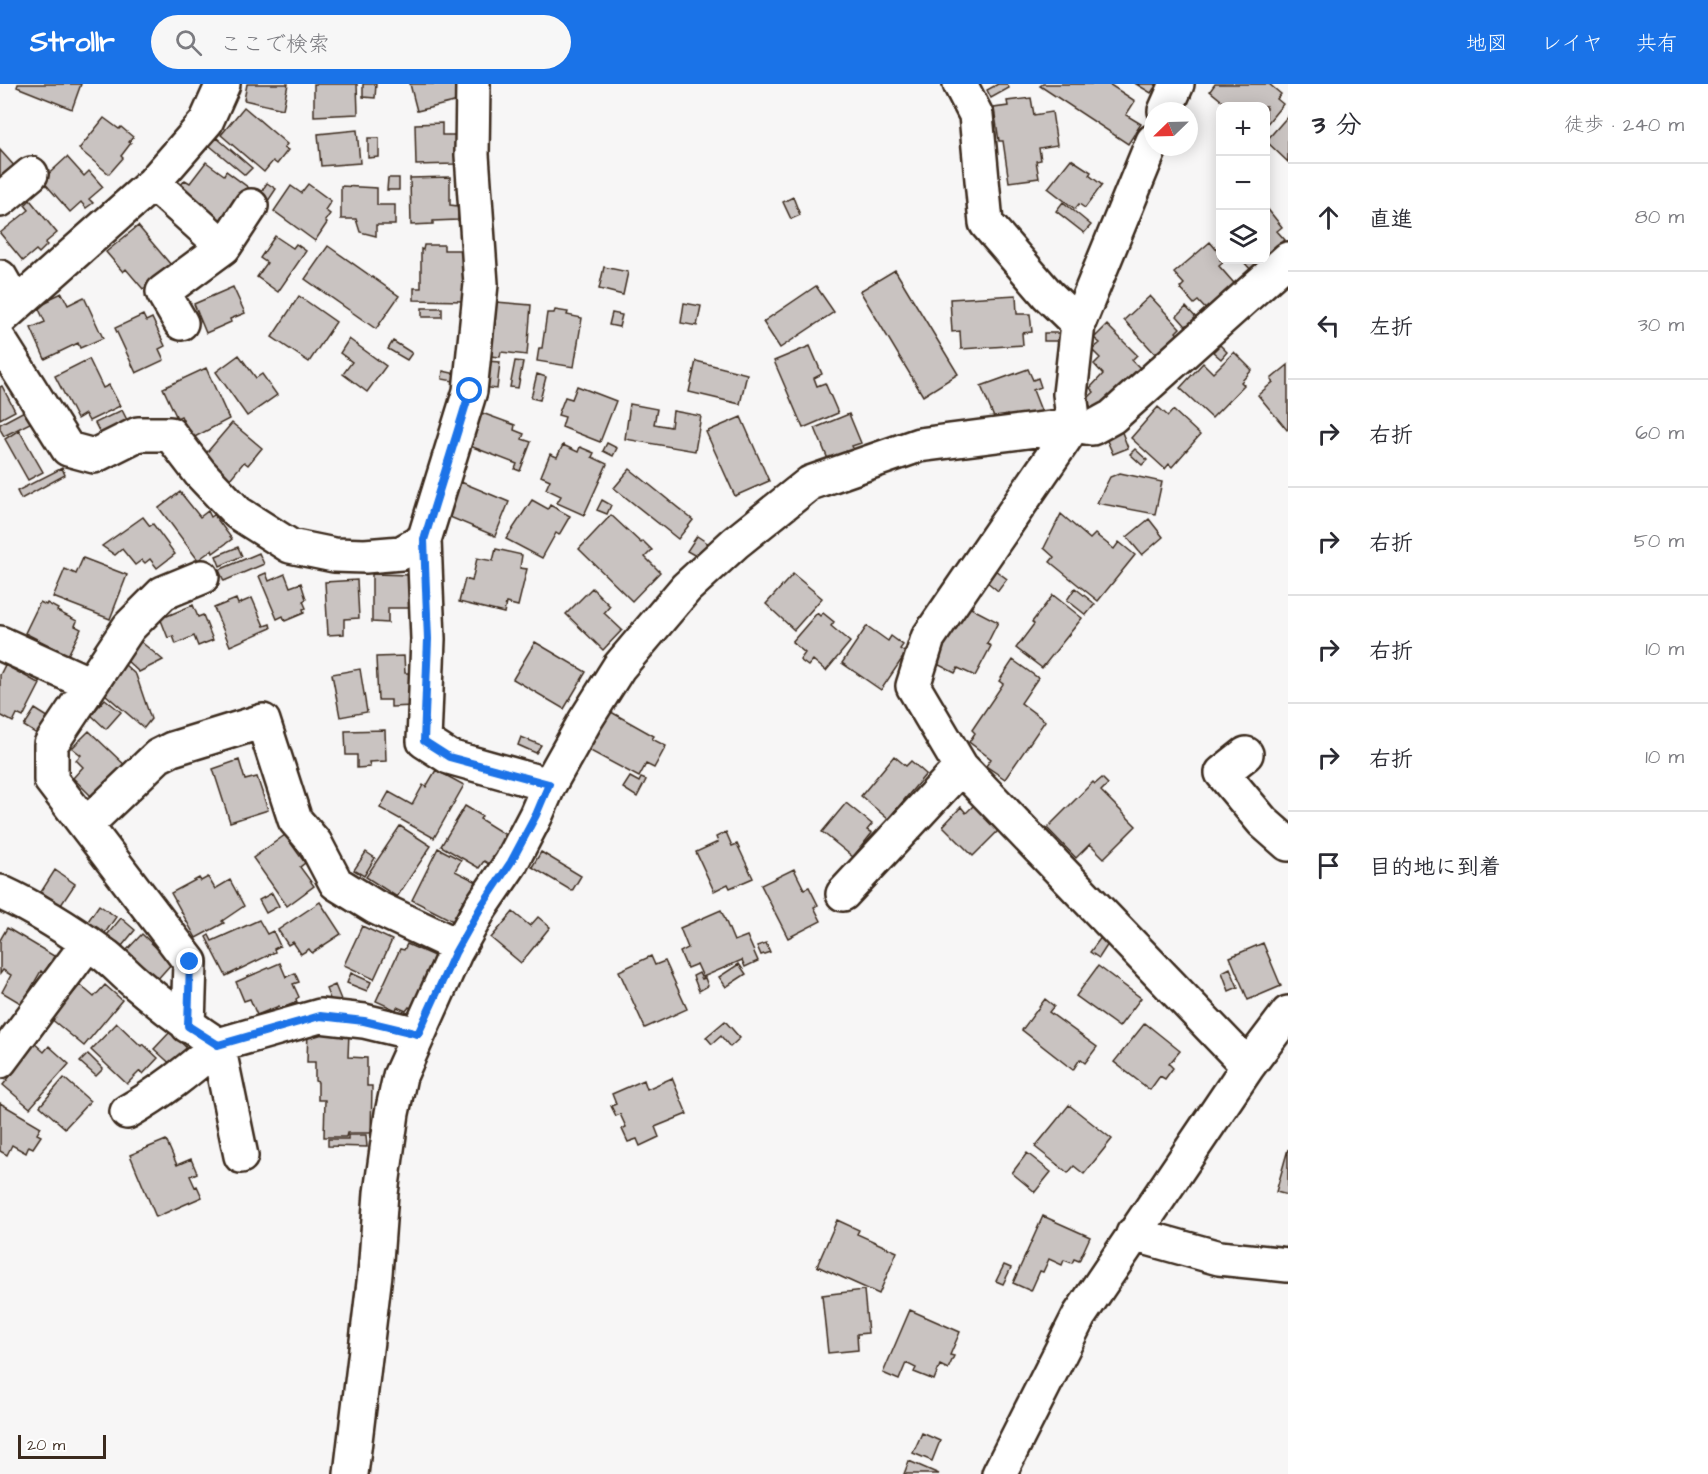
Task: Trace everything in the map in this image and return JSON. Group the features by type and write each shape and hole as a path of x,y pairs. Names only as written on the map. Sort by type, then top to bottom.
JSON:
{"street":[{"path":"472,84 472,155 481,284 470,391 424,540 428,639 424,741 449,757 549,784"},
{"path":"960,84 976,115 986,223 1048,295 1078,324"},
{"path":"1170,102 1177,84"},
{"path":"0,277 8,312 153,183 206,122 219,85"},
{"path":"1147,156 1078,324 1070,394 1074,425 928,638 913,686 961,767 1248,1066"},
{"path":"0,200 31,174"},
{"path":"153,183 224,247"},
{"path":"181,323 163,292 224,247 251,206"},
{"path":"351,1474 375,1274 381,1193 392,1113 400,1076 458,946 511,862 536,815 549,784 585,720 619,667 686,588 735,543 810,483 919,446 1074,425 1092,428 1112,417 1288,259"},
{"path":"0,341 68,449 94,456 138,434 170,434 200,473 238,513 290,546 334,555 365,556 401,553 424,540"},
{"path":"188,1026 190,962 51,780 51,744 129,627 163,593 202,577"},
{"path":"0,643 90,684"},
{"path":"86,825 158,756 172,749 263,721 295,820 315,843 336,883 375,907 458,946"},
{"path":"1246,754 1222,773 1263,822 1288,844"},
{"path":"843,894 961,767"},
{"path":"0,891 25,903 88,944 188,1026 218,1045 241,1156"},
{"path":"0,1061 88,944"},
{"path":"999,1474 1079,1316 1248,1066 1288,1013"},
{"path":"127,1112 158,1094 218,1045 320,1016 364,1021 418,1034"},
{"path":"1133,1234 1219,1258 1288,1265"}],"building":[{"path":"18,84 81,84 72,109 17,87"},
{"path":"247,84 288,84 283,109 244,100"},
{"path":"314,84 357,84 358,114 314,116"},
{"path":"363,84 376,84 375,98 363,97"},
{"path":"410,84 454,84 458,101 417,111"},
{"path":"998,84 1007,84 1009,88 991,98 987,90"},
{"path":"1043,84 1109,84 1135,101 1126,115 1141,124 1128,144 1040,86"},
{"path":"1136,84 1157,84 1151,93"},
{"path":"1215,84 1269,84 1281,94 1277,99 1283,104 1270,120 1270,102 1223,102 1210,91"},
{"path":"1031,98 1034,115 1052,112 1057,145 1039,148 1041,160 1036,161 1039,178 1009,182 1003,141 999,141 994,108 1008,106 1007,101"},
{"path":"244,107 287,144 284,148 288,150 277,164 273,161 264,172 221,135"},
{"path":"1288,116 1288,162 1270,145 1270,136"},
{"path":"104,118 133,137 121,156 123,158 109,174 79,149"},
{"path":"442,123 442,135 455,135 455,164 416,165 415,124"},
{"path":"357,130 360,163 321,166 318,134"},
{"path":"217,138 252,168 245,175 210,146"},
{"path":"368,138 379,138 379,157 368,158"},
{"path":"0,150 17,169 0,184"},
{"path":"67,157 84,176 89,171 103,187 89,199 93,203 86,208 81,202 70,212 42,180"},
{"path":"1071,159 1091,172 1089,175 1102,185 1085,208 1079,204 1075,209 1048,188"},
{"path":"206,162 224,175 226,171 249,188 224,223 180,191 180,186 185,180 190,183"},
{"path":"450,177 450,205 458,206 458,220 411,225 410,178"},
{"path":"388,178 399,178 399,190 387,190"},
{"path":"267,183 276,189 264,207 255,201"},
{"path":"308,184 331,201 325,210 330,214 325,221 327,223 315,241 274,211 291,186 301,193"},
{"path":"341,186 377,188 377,205 395,205 395,225 376,225 376,236 360,232 356,219 341,219"},
{"path":"793,197 800,215 791,219 783,202"},
{"path":"30,200 57,233 45,243 47,245 39,253 36,250 23,261 0,233 29,210 25,205"},
{"path":"1063,202 1091,225 1084,233 1056,211"},
{"path":"1270,212 1282,227 1277,231 1285,240 1270,253"},
{"path":"138,226 171,265 143,289 126,269 123,272 106,252"},
{"path":"275,236 293,248 296,244 306,251 278,292 257,277 267,263 260,258"},
{"path":"1210,242 1216,249 1216,264 1221,264 1219,266 1240,290 1211,315 1198,301 1194,304 1180,288 1184,284 1174,273"},
{"path":"424,245 444,245 444,250 464,250 463,301 414,300 414,288 421,288 421,249 423,250"},
{"path":"328,246 399,296 376,329 305,279"},
{"path":"1246,264 1258,264 1251,270"},
{"path":"604,267 628,272 623,295 599,289"},
{"path":"895,270 958,374 923,396 860,291"},
{"path":"816,286 834,312 780,348 763,322"},
{"path":"233,287 245,313 206,333 194,304"},
{"path":"62,293 68,305 84,297 103,338 80,348 78,343 45,359 31,328 45,322 38,307"},
{"path":"1016,295 1017,314 1030,314 1032,332 1022,333 1023,345 961,349 960,331 952,332 950,299"},
{"path":"299,296 336,322 309,362 272,337"},
{"path":"1150,296 1180,328 1176,332 1181,338 1159,358 1124,320"},
{"path":"496,302 531,305 527,355 501,352 500,357 490,356"},
{"path":"684,303 701,306 697,326 681,323"},
{"path":"1186,307 1202,324 1192,333 1177,316"},
{"path":"422,308 442,308 442,317 422,317"},
{"path":"555,310 582,318 574,367 537,361 539,348 542,348 547,313 554,313"},
{"path":"612,313 622,315 619,327 609,325"},
{"path":"143,315 146,321 152,318 165,346 159,349 164,360 136,373 115,328"},
{"path":"1107,325 1137,355 1132,360 1146,374 1098,413 1085,401 1094,392 1090,388 1103,374 1094,364 1100,358 1092,350 1100,343 1094,338"},
{"path":"1044,333 1060,333 1060,341 1044,341"},
{"path":"349,339 386,366 367,392 343,374 352,362 340,353"},
{"path":"393,341 412,353 407,360 388,349"},
{"path":"1220,345 1227,352 1221,359 1213,352"},
{"path":"810,346 822,374 814,378 817,386 825,383 838,413 803,428 774,361"},
{"path":"1234,352 1252,370 1241,382 1244,385 1212,418 1180,388 1203,363 1213,373"},
{"path":"239,355 256,378 262,374 277,395 247,416 216,372"},
{"path":"89,359 103,388 109,385 120,406 89,421 85,414 77,419 55,376"},
{"path":"485,361 500,362 497,389 482,387"},
{"path":"515,361 523,362 518,388 510,387"},
{"path":"696,361 747,374 740,404 689,392"},
{"path":"1288,365 1287,430 1258,395 1273,382 1271,379"},
{"path":"206,368 229,419 189,440 181,416 177,418 163,388"},
{"path":"1028,369 1033,380 1038,378 1041,387 1033,390 1042,413 1010,422 1007,415 995,420 981,386"},
{"path":"443,371 461,375 459,382 442,379"},
{"path":"537,374 546,377 540,400 531,398"},
{"path":"2,386 15,411 0,419 0,387"},
{"path":"577,386 616,401 600,442 562,427 565,417 558,415 565,397 572,399"},
{"path":"630,404 657,409 654,424 671,427 673,411 701,416 695,451 625,439"},
{"path":"1158,407 1168,416 1173,410 1200,435 1172,467 1169,464 1165,469 1131,438"},
{"path":"28,409 34,421 4,436 0,424"},
{"path":"122,410 128,422 101,435 95,423"},
{"path":"482,413 515,425 514,430 524,434 522,439 531,442 520,471 515,469 517,464 470,446"},
{"path":"849,414 861,443 852,446 855,453 830,464 815,428"},
{"path":"741,417 769,481 735,496 706,432"},
{"path":"232,423 262,448 248,465 244,462 230,479 203,457"},
{"path":"1120,427 1128,448 1113,454 1104,434"},
{"path":"19,430 43,472 28,480 5,439"},
{"path":"607,443 617,448 613,456 603,451"},
{"path":"563,445 578,452 580,447 594,453 592,457 607,464 584,515 557,503 561,496 546,489 550,480 541,476 550,454 557,457"},
{"path":"1135,449 1147,460 1142,465 1130,454"},
{"path":"62,468 65,475 21,499 17,491"},
{"path":"630,469 693,520 678,539 614,488"},
{"path":"1120,473 1162,482 1155,514 1097,503 1110,477"},
{"path":"461,482 509,502 495,536 445,515 450,509"},
{"path":"180,492 200,517 208,511 211,517 214,515 232,539 213,553 212,550 198,560 159,508"},
{"path":"532,500 548,509 550,505 570,516 559,535 556,533 542,558 506,539"},
{"path":"602,500 611,505 607,514 597,510"},
{"path":"1061,514 1090,539 1095,534 1114,549 1119,542 1135,555 1098,601 1050,562 1054,557 1044,548"},
{"path":"611,515 641,543 643,541 652,550 645,557 660,572 632,601 579,549"},
{"path":"143,517 150,526 153,524 175,554 157,568 150,559 145,563 142,560 135,565 122,549 115,555 102,546"},
{"path":"1149,519 1163,537 1142,555 1127,537"},
{"path":"697,536 712,546 703,560 687,551"},
{"path":"238,547 242,556 220,566 216,556"},
{"path":"496,549 522,555 520,568 527,569 518,606 506,603 504,613 459,602 465,579 472,581 477,558 493,561"},
{"path":"259,553 264,564 224,581 219,570"},
{"path":"83,558 127,575 110,619 53,597 65,569 76,574"},
{"path":"995,570 1007,579 998,591 986,581"},
{"path":"266,573 269,581 285,574 290,587 301,583 306,599 303,601 306,608 303,609 304,613 285,621 283,616 277,619 259,576"},
{"path":"372,574 410,575 410,608 388,608 388,623 372,622"},
{"path":"793,574 822,598 794,630 766,604"},
{"path":"357,580 359,618 344,619 344,634 328,635 325,582"},
{"path":"592,588 610,606 604,613 622,630 603,650 566,614"},
{"path":"1075,588 1095,604 1086,615 1067,600"},
{"path":"1053,595 1082,618 1042,668 1016,648"},
{"path":"252,598 264,626 270,624 271,628 230,646 214,608 236,599 238,604"},
{"path":"40,602 46,605 47,603 77,621 75,626 81,629 68,655 25,633"},
{"path":"193,605 198,617 203,615 213,640 198,646 194,636 176,644 173,636 168,638 159,615 165,613 167,616"},
{"path":"965,605 998,622 987,644 991,646 975,676 958,668 955,673 935,663"},
{"path":"817,613 820,616 823,613 834,622 831,626 850,642 826,671 813,660 808,666 800,660 805,653 792,642"},
{"path":"867,626 888,641 891,636 903,645 900,649 906,653 881,690 842,663"},
{"path":"140,641 163,660 139,672 125,659"},
{"path":"535,642 586,672 564,709 513,679"},
{"path":"404,656 405,673 412,673 413,706 391,707 391,700 378,700 376,657"},
{"path":"1013,660 1038,678 1021,703 1045,721 1005,779 986,766 991,759 969,742 975,733 972,730 1003,684 999,681"},
{"path":"124,664 136,675 151,719 144,728 105,694"},
{"path":"5,665 40,684 23,717 17,714 13,722 0,715 0,675"},
{"path":"360,669 367,712 340,717 332,674"},
{"path":"105,699 121,712 106,729 91,715"},
{"path":"604,708 654,736 652,739 666,746 654,768 646,764 639,777 583,747"},
{"path":"35,709 51,719 40,736 24,726"},
{"path":"385,730 386,761 369,762 370,767 357,768 357,755 346,755 345,731"},
{"path":"89,731 129,769 97,802 73,778 83,767 76,760 81,755 72,748"},
{"path":"521,737 541,745 536,753 518,745"},
{"path":"894,756 906,766 911,761 926,774 888,819 861,796"},
{"path":"239,760 245,780 257,777 268,810 230,822 213,769"},
{"path":"436,770 464,785 434,838 380,808 389,792 412,805 423,785 426,787"},
{"path":"630,777 639,782 641,778 646,780 637,797 623,788"},
{"path":"1102,778 1108,784 1101,791 1136,826 1104,858 1090,844 1076,858 1047,828 1093,782 1095,784"},
{"path":"846,803 872,824 867,830 872,833 853,857 822,832"},
{"path":"975,804 1000,829 973,856 943,826 961,807 966,813"},
{"path":"465,806 482,816 480,819 509,837 492,866 484,861 479,868 441,846"},
{"path":"400,826 431,846 397,897 366,877"},
{"path":"726,832 732,846 737,844 753,878 730,888 728,884 714,891 696,852 718,842 716,837"},
{"path":"285,835 305,863 300,867 314,886 287,906 253,858"},
{"path":"438,848 461,860 455,871 481,884 471,904 463,900 453,921 412,900"},
{"path":"366,852 375,858 364,876 354,870"},
{"path":"541,852 581,876 572,891 532,867"},
{"path":"794,869 804,889 809,887 818,905 814,907 821,921 788,938 761,885"},
{"path":"55,870 75,884 61,905 41,892"},
{"path":"208,877 215,889 230,880 244,906 222,921 224,923 196,938 171,893 199,878 201,881"},
{"path":"272,893 279,906 266,913 259,900"},
{"path":"320,902 341,934 312,953 309,949 301,954 293,942 288,945 278,930"},
{"path":"99,905 116,917 103,936 86,924"},
{"path":"721,910 734,941 747,936 758,961 745,967 742,960 703,977 697,964 687,968 680,952 688,948 680,928"},
{"path":"513,912 530,926 538,917 550,927 521,963 491,938"},
{"path":"121,918 135,930 122,946 107,935"},
{"path":"259,920 267,934 273,931 280,946 274,949 275,952 226,976 206,937 209,935 212,941"},
{"path":"362,926 392,940 374,979 344,965"},
{"path":"7,928 54,956 44,974 41,971 22,1004 2,992 11,975 3,970 0,974 0,940"},
{"path":"142,934 172,963 155,982 124,953"},
{"path":"1102,936 1110,941 1099,958 1090,952"},
{"path":"766,943 770,952 761,955 757,946"},
{"path":"1263,943 1281,986 1248,1000 1230,957"},
{"path":"407,944 434,956 427,973 432,976 416,1011 409,1007 406,1011 397,1007 396,1010 376,1001 400,949 404,950"},
{"path":"651,956 655,965 665,961 687,1009 645,1028 619,971"},
{"path":"280,963 286,977 295,973 299,982 293,984 299,997 296,999 297,1002 257,1015 250,999 244,1001 236,982"},
{"path":"739,964 746,974 726,987 719,977"},
{"path":"1098,966 1141,998 1119,1027 1076,996"},
{"path":"1230,968 1238,987 1229,991 1222,972"},
{"path":"351,973 371,982 367,991 347,983"},
{"path":"699,973 702,979 705,978 708,986 699,991 693,976"},
{"path":"80,985 94,997 105,985 122,1000 84,1046 50,1018 69,994 71,996"},
{"path":"335,985 342,1002 333,1006 326,989"},
{"path":"1045,999 1054,1006 1049,1012 1097,1047 1085,1063 1080,1059 1073,1070 1022,1030"},
{"path":"725,1021 740,1038 730,1047 721,1036 712,1044 706,1037"},
{"path":"117,1023 141,1046 143,1044 158,1058 143,1074 140,1071 127,1084 91,1050"},
{"path":"1145,1023 1180,1051 1169,1064 1173,1068 1165,1079 1160,1076 1150,1090 1114,1062"},
{"path":"308,1030 349,1032 348,1057 367,1058 367,1086 372,1086 371,1133 347,1133 346,1137 324,1137 325,1100 318,1100 315,1062 307,1062"},
{"path":"170,1032 191,1052 175,1068 154,1049"},
{"path":"33,1042 44,1052 49,1046 69,1064 30,1108 3,1085 16,1069 12,1066"},
{"path":"88,1054 103,1069 96,1076 80,1062"},
{"path":"64,1078 90,1101 65,1128 40,1106"},
{"path":"672,1078 687,1114 655,1127 659,1137 640,1146 637,1139 628,1142 622,1129 626,1127 620,1114 616,1116 611,1106 616,1104 612,1094 644,1080 647,1089"},
{"path":"0,1103 41,1127 37,1134 41,1136 33,1148 29,1146 26,1153 12,1145 7,1155 0,1151"},
{"path":"1069,1105 1112,1139 1084,1174 1074,1166 1068,1173 1035,1147"},
{"path":"348,1135 366,1135 367,1147 328,1146 328,1139 348,1139"},
{"path":"166,1140 177,1165 191,1159 197,1173 190,1176 202,1197 156,1217 130,1155"},
{"path":"1288,1149 1288,1195 1276,1192"},
{"path":"1027,1153 1051,1172 1035,1192 1012,1173"},
{"path":"1043,1216 1090,1237 1079,1261 1074,1259 1072,1263 1064,1260 1062,1265 1049,1259 1043,1272 1040,1271 1031,1291 1013,1283"},
{"path":"837,1220 859,1230 857,1234 897,1252 879,1294 817,1266"},
{"path":"1004,1265 1011,1268 1003,1284 996,1281"},
{"path":"864,1290 868,1333 857,1334 858,1350 828,1353 822,1295"},
{"path":"910,1310 960,1332 950,1355 954,1356 948,1369 940,1365 934,1380 914,1372 916,1368 906,1363 899,1380 883,1373"},
{"path":"922,1433 940,1441 932,1461 913,1453"},
{"path":"909,1461 939,1474 904,1474"}],"route":[{"path":"190,962 188,1026 218,1045 320,1016 364,1021 418,1034 455,953 481,907 511,862 536,815 549,784 449,757 424,741 428,639 424,540 470,391"}]}
